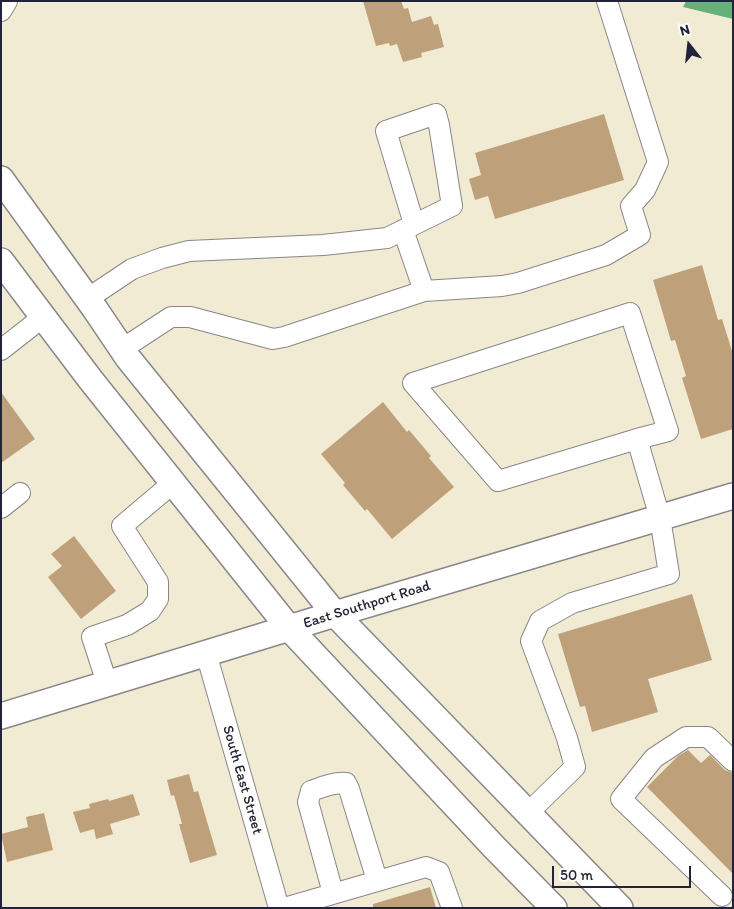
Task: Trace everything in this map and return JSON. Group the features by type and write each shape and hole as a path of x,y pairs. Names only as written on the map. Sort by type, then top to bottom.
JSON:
{"main road":[{"path":"1,179 122,349 335,614 620,908"},
{"path":"1,261 90,379 289,628 494,847 554,908"},
{"name":"East Southport Road","path":"3,711 107,683 733,496"}],"street":[{"path":"1,11 7,1"},
{"path":"122,349 171,318 190,317 273,339 284,338 424,292 518,283 606,255 640,235 632,206 644,190 658,162 608,1"},
{"path":"87,299 132,269 162,258 189,252 323,245 386,238 408,227 452,206 436,114 386,131 408,227 424,292"},
{"path":"630,313 668,431 636,439 498,481 413,383 630,313"},
{"path":"1,350 43,317"},
{"path":"528,813 575,767 567,738 531,641 540,621 572,603 670,574 660,518 636,439"},
{"path":"107,683 92,637 127,625 150,611 158,599 158,582 122,526 173,483"},
{"path":"1,508 20,493"},
{"name":"South East Street","path":"206,653 279,908"},
{"path":"722,897 621,799 654,758 686,737 708,738 733,762"},
{"path":"332,893 308,802 311,791 326,785 346,783 378,880"},
{"path":"284,908 417,868 426,867 433,868 439,872 452,908"}],"green space":[{"path":"686,1 733,1 733,19 683,7"}],"building":[{"path":"363,1 401,1 404,9 408,8 412,22 431,16 434,25 438,24 444,47 421,53 422,57 403,62 397,44 390,46 389,43 376,46"},
{"path":"604,114 624,180 495,219 488,196 475,200 469,179 481,175 475,153"},
{"path":"702,265 718,320 722,319 733,354 733,429 701,439 682,378 686,376 675,340 671,341 653,280"},
{"path":"1,392 35,439 1,463"},
{"path":"383,402 407,432 409,430 431,456 429,458 454,487 392,539 367,509 365,511 343,485 345,483 321,454"},
{"path":"74,536 116,591 81,619 48,577 62,566 51,554"},
{"path":"692,594 712,660 648,679 658,712 592,732 585,706 580,707 558,634"},
{"path":"688,750 701,763 710,755 725,770 733,773 733,874 647,787 678,756"},
{"path":"189,774 194,792 198,791 217,855 190,863 179,824 182,824 174,795 171,796 167,780"},
{"path":"133,794 140,815 110,824 113,834 96,839 94,829 80,833 73,812 90,808 89,804 108,799 109,801"},
{"path":"44,813 53,850 7,862 1,834 28,827 26,817"},
{"path":"430,887 436,908 373,908 373,904"}]}
